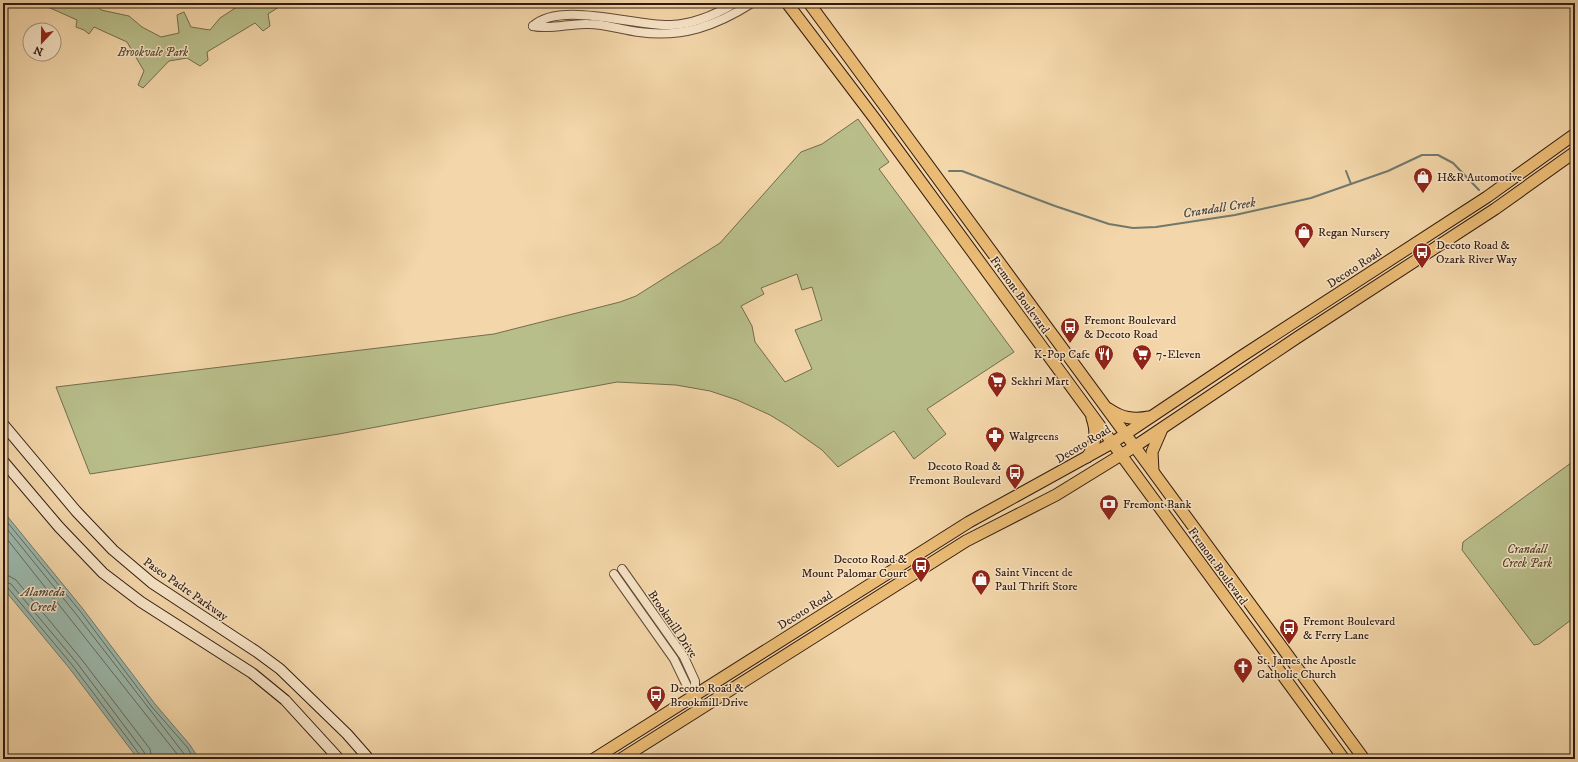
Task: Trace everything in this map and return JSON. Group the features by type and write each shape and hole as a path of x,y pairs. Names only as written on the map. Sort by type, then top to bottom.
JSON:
{"main road":[{"path":"780,3 799,19"},
{"name":"Fremont Boulevard","path":"787,3 1344,759"},
{"name":"Fremont Boulevard","path":"809,3 890,111 1125,435 1364,759"},
{"name":"Decoto Road","path":"594,759 969,522 1125,435 1248,352 1487,197 1575,134"},
{"path":"621,759 966,541 1056,495 1134,447 1298,337 1495,209 1575,152"},
{"path":"1105,407 1128,419 1137,420 1151,417"},
{"path":"1086,458 1092,448 1096,436 1091,414"},
{"name":"Paseo Padre Parkway","path":"3,424 76,512 113,550 152,583 257,652 280,669 347,734 369,759"},
{"path":"1154,474 1152,452 1163,428"},
{"path":"3,461 59,527 103,573 140,602 252,673 285,700 339,759"}],"street":[{"path":"735,3 703,19 673,26 648,25 611,18 582,16 552,18 539,21 533,26 542,28 568,24 597,24 639,32 673,34 688,32 718,22 752,3"},
{"name":"Brookmill Drive","path":"622,569 684,657 695,681 695,695"},
{"name":"Brookmill Drive","path":"614,574 674,659 687,686 703,708"}],"green space":[{"name":"Brookvale Park","path":"39,3 96,3 101,10 129,16 142,27 161,37 179,33 177,15 184,12 191,27 210,30 220,18 243,3 285,3 268,14 270,26 263,31 255,23 207,52 208,60 200,66 187,58 169,61 143,88 138,85 144,71 127,42 94,27 89,34 76,27 77,20"},
{"path":"858,119 889,162 879,169 1014,352 927,409 946,434 914,459 894,431 838,467 822,450 788,426 770,415 737,400 710,391 676,385 617,382 339,434 90,474 56,387 494,334 620,302 636,296 720,243 801,152 822,144","holes":["797,274 802,290 812,287 822,320 795,330 812,369 785,382 755,342 752,326 741,306 764,294 761,288"]},
{"name":"Crandall Creek Park","path":"1575,460 1575,617 1539,644 1534,645 1462,550 1463,542"}],"water":[{"name":"Alameda Creek","path":"3,511 83,609 155,704 190,745 199,759 138,759 70,669 3,588"}],"waterway":[{"name":"Crandall Creek","path":"949,171 962,171 1055,206 1109,224 1133,228 1156,227 1235,215 1311,198 1388,171 1422,155 1438,155 1453,163 1479,190"},
{"path":"1346,171 1351,184"}],"place":[{"name":"H&R Automotive","path":"1423,194"},
{"name":"Regan Nursery","path":"1304,249"},
{"name":"Decoto Road & Ozark River Way","path":"1422,269"},
{"name":"Fremont Boulevard & Decoto Road","path":"1070,344"},
{"name":"K-Pop Cafe","path":"1104,371"},
{"name":"7-Eleven","path":"1142,371"},
{"name":"Sekhri Mart","path":"997,398"},
{"name":"Walgreens","path":"995,453"},
{"name":"Decoto Road & Fremont Boulevard","path":"1015,490"},
{"name":"Fremont Bank","path":"1109,521"},
{"name":"Decoto Road & Mount Palomar Court","path":"921,583"},
{"name":"Saint Vincent de Paul Thrift Store","path":"981,596"},
{"name":"Fremont Boulevard & Ferry Lane","path":"1289,645"},
{"name":"St. James the Apostle Catholic Church","path":"1243,684"},
{"name":"Decoto Road & Brookmill Drive","path":"656,712"}]}
